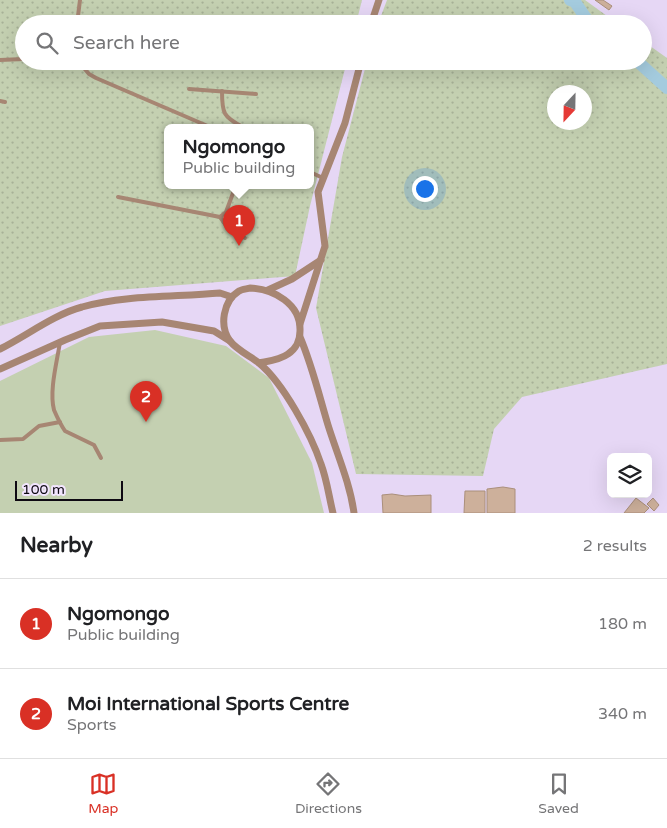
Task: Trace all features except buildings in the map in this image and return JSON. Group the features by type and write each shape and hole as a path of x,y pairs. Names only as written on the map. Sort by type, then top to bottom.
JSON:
{"street":[{"path":"375,15 379,0"},
{"path":"354,513 352,496 328,425 308,356 300,337 300,324 326,246 318,194 345,123 359,70"},
{"path":"268,290 292,279 321,260"},
{"path":"230,341 225,330 223,318 225,307 239,290 250,288 268,290 289,303 297,315 300,324"},
{"path":"0,349 64,313 98,303 220,293 232,297"},
{"path":"0,369 100,326 162,322 214,331 270,372 300,417 321,464 333,513"},
{"path":"259,363 274,360 290,353 300,337"}],"lane":[{"path":"78,15 80,0"},
{"path":"0,60 15,59"},
{"path":"86,70 96,78 203,124"},
{"path":"188,89 256,94"},
{"path":"222,91 222,108 225,115 236,124"},
{"path":"314,174 323,178"},
{"path":"220,217 226,212 235,189"},
{"path":"118,197 220,217 230,231 245,238"},
{"path":"60,342 52,386 54,409 65,432 94,445 101,458"},
{"path":"0,440 23,439 39,426 60,422"}],"green space":[{"path":"0,0 362,0 358,15 15,15 15,70 345,70 310,206 295,276 105,291 0,326"},
{"path":"387,0 585,0 606,15 381,15"},
{"path":"652,47 667,58 667,364 522,397 494,429 483,476 356,474 316,308 342,157 365,70 652,70"},
{"path":"155,330 226,346 269,378 312,463 324,513 0,513 0,381 89,337"}],"waterway":[{"path":"570,0 575,2 584,15"},
{"path":"647,70 667,88"}],"place":[{"name":"Ngomongo","path":"239,246"},
{"name":"Moi International Sports Centre","path":"146,422"}]}
